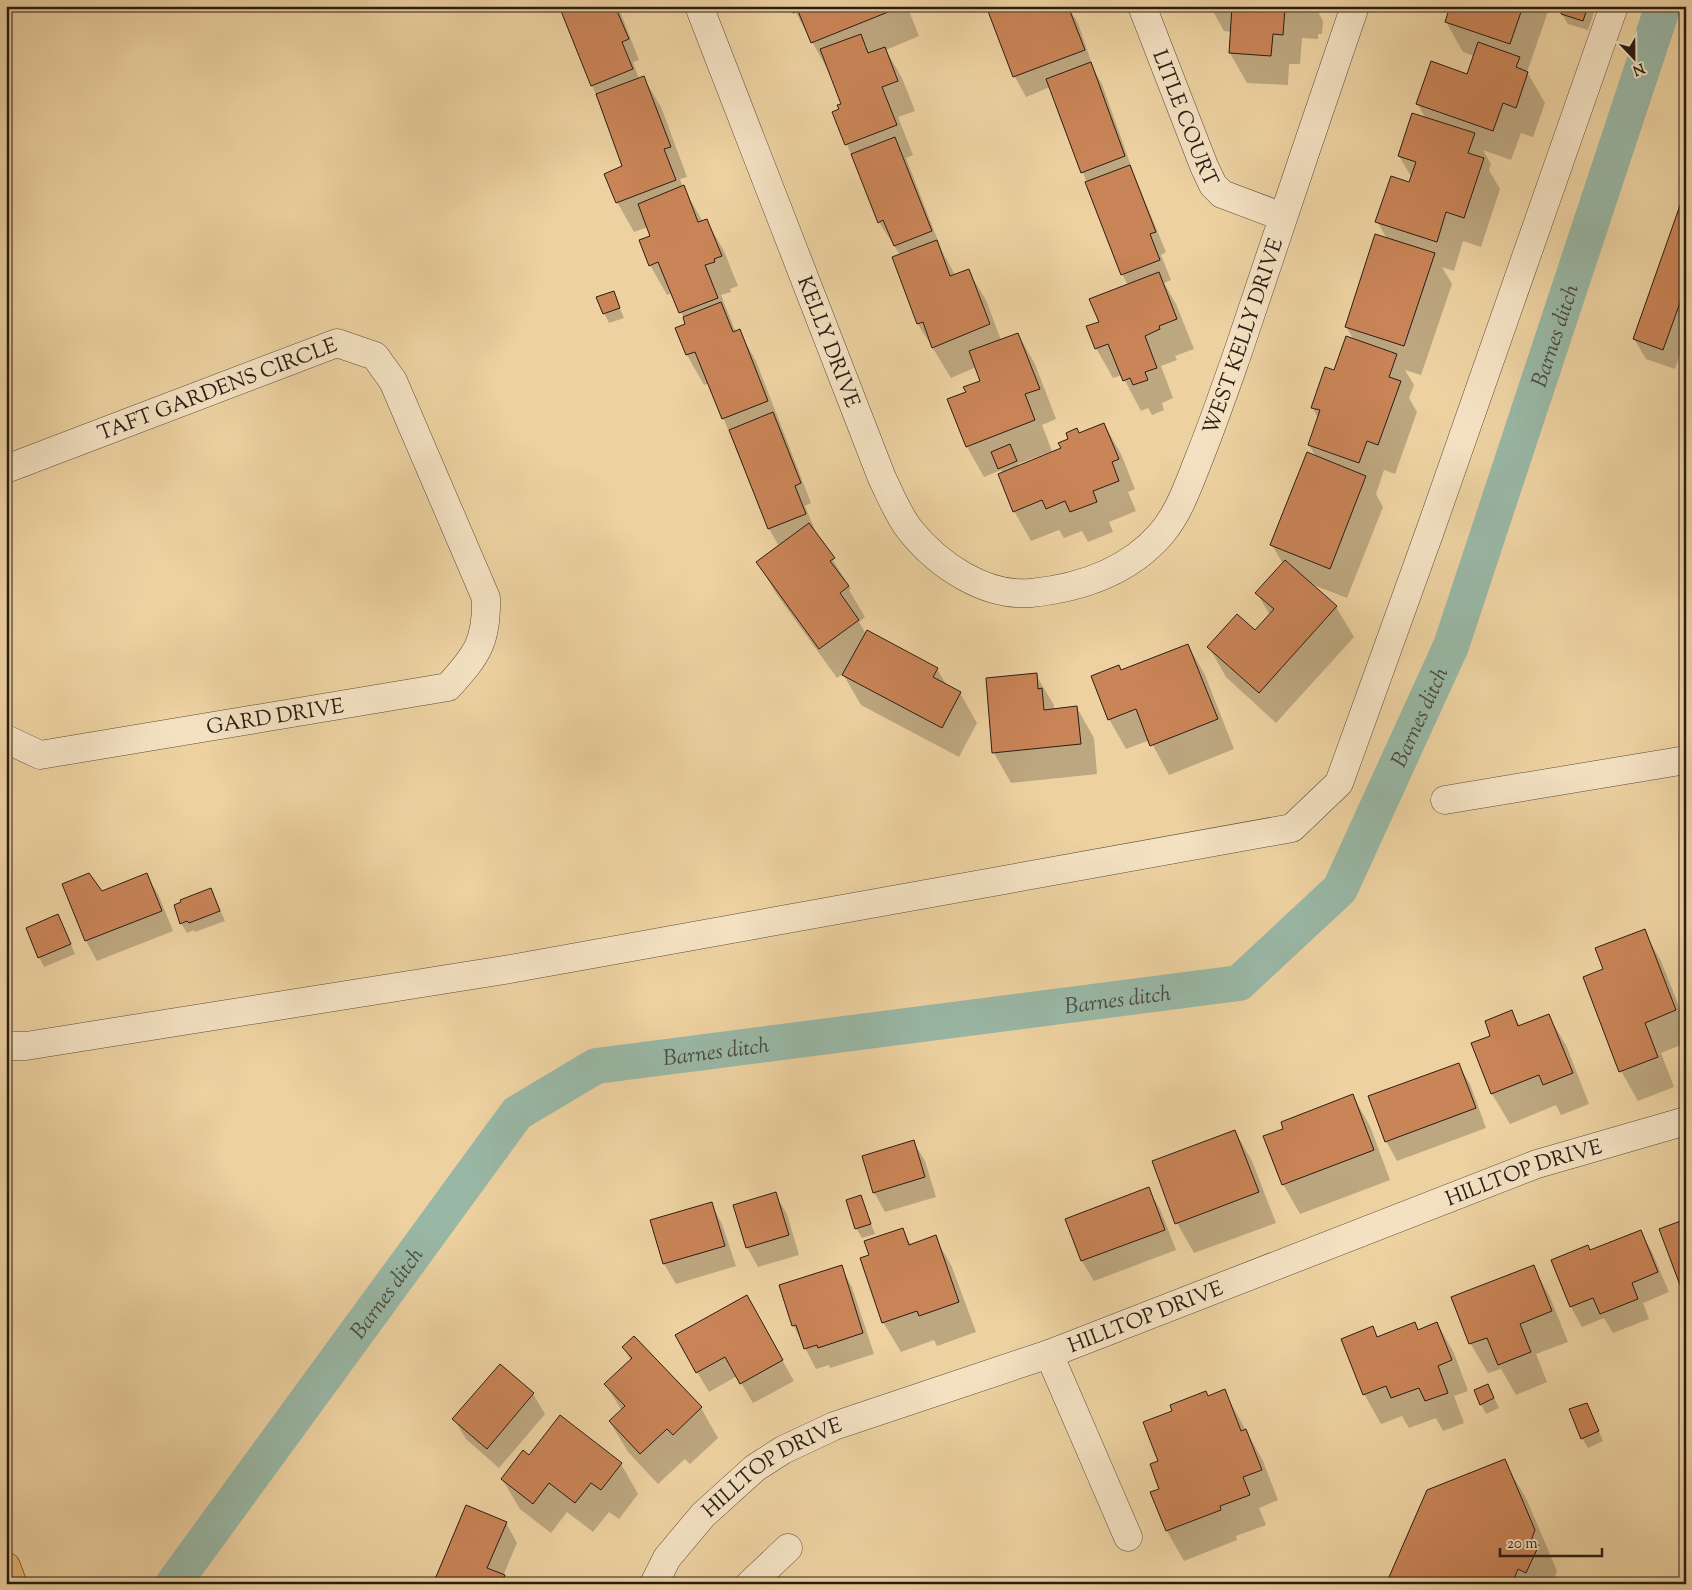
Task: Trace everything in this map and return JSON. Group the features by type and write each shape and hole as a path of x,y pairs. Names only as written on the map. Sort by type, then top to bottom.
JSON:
{"main road":[{"path":"6,1566 13,1584"}],"street":[{"name":"KELLY DRIVE","path":"699,6 882,478 909,529 941,562 971,580 1001,591 1023,594 1043,592"},
{"name":"LITLE COURT","path":"1142,6 1213,185 1222,194 1284,217"},
{"name":"WEST KELLY DRIVE","path":"1043,592 1067,588 1110,572 1143,552 1162,533 1175,514 1218,410 1355,6"},
{"path":"6,1046 36,1044 510,969 1292,828 1339,783 1430,531 1614,6"},
{"name":"TAFT GARDENS CIRCLE","path":"6,469 337,343 375,356 393,381 486,598"},
{"name":"GARD DRIVE","path":"6,739 40,755 448,687 472,661 487,626 486,598"},
{"path":"1445,800 1686,760"},
{"name":"HILLTOP DRIVE","path":"654,1584 667,1558 702,1515 756,1468 784,1450 834,1426 1049,1354 1537,1164 1686,1121"},
{"path":"1049,1354 1128,1537"},
{"path":"750,1584 788,1548"}],"building":[{"path":"559,6 615,6 629,39 622,42 633,69 591,86"},
{"path":"790,6 903,6 811,43 798,11 793,13"},
{"path":"986,6 1027,6 1029,12 1039,9 1040,12 1055,6 1068,6 1085,50 1013,77"},
{"path":"1232,6 1301,6 1301,10 1285,8 1283,35 1273,34 1271,56 1229,53"},
{"path":"1450,6 1523,6 1510,44 1445,22"},
{"path":"1564,6 1588,6 1583,21 1561,14"},
{"path":"861,34 868,53 885,47 898,81 882,87 897,125 845,145 832,112 839,109 837,105 841,104 820,49"},
{"path":"1478,42 1520,57 1516,67 1528,72 1516,108 1503,103 1493,131 1416,104 1431,61 1467,74"},
{"path":"1091,62 1125,156 1081,173 1046,79"},
{"path":"644,76 671,147 664,149 676,180 616,203 604,174 622,166 596,94"},
{"path":"1412,113 1475,133 1468,153 1484,158 1464,218 1446,212 1437,242 1375,222 1391,176 1409,182 1416,162 1398,156"},
{"path":"895,137 932,231 894,246 883,220 878,223 851,154"},
{"path":"1130,165 1156,232 1150,234 1160,260 1121,275 1085,182"},
{"path":"684,185 698,222 707,219 722,256 714,259 715,262 705,265 718,298 679,313 658,262 649,266 639,240 650,236 638,204"},
{"path":"1684,194 1686,194 1686,286 1663,350 1633,339"},
{"path":"1375,234 1435,253 1404,346 1345,327"},
{"path":"937,240 950,276 969,269 990,324 932,348 923,322 917,324 892,257"},
{"path":"1159,272 1177,319 1159,326 1160,329 1145,336 1157,368 1145,372 1148,380 1133,385 1130,378 1123,381 1108,344 1095,349 1086,326 1099,322 1089,299"},
{"path":"614,291 620,308 603,314 596,297"},
{"path":"721,302 733,332 740,329 768,401 722,419 695,352 686,355 675,328 685,324 683,317"},
{"path":"1018,333 1040,389 1025,394 1035,420 966,447 947,399 966,392 963,387 980,381 969,351"},
{"path":"1346,336 1397,354 1389,377 1401,381 1378,445 1367,441 1359,463 1308,445 1320,410 1311,408 1325,367 1334,370"},
{"path":"773,412 801,483 795,486 806,514 768,529 729,430"},
{"path":"1104,423 1119,459 1112,462 1119,481 1093,491 1097,502 1070,512 1065,501 1046,509 1042,500 1013,512 998,474 1061,448 1058,443 1068,439 1066,433 1077,428 1079,433"},
{"path":"1010,444 1017,461 998,469 991,452"},
{"path":"1307,452 1366,476 1330,569 1270,545"},
{"path":"809,523 835,558 830,561 849,586 840,593 859,620 819,649 756,562"},
{"path":"1285,560 1337,606 1259,693 1207,647 1237,614 1255,630 1274,609 1255,593"},
{"path":"867,630 938,668 933,677 961,692 942,728 842,675"},
{"path":"1188,644 1218,719 1150,746 1136,709 1108,720 1091,676 1119,665 1121,670"},
{"path":"1037,673 1038,689 1042,688 1044,710 1077,706 1081,744 992,753 986,678"},
{"path":"89,873 102,891 147,873 162,911 85,941 62,884"},
{"path":"211,888 220,911 189,923 187,921 180,924 174,905 181,902 180,900"},
{"path":"58,914 71,944 38,958 26,928"},
{"path":"1645,929 1676,1010 1645,1023 1658,1057 1619,1072 1583,977 1603,969 1595,948"},
{"path":"1512,1010 1518,1026 1549,1014 1573,1073 1543,1085 1539,1075 1491,1094 1471,1043 1490,1036 1485,1021"},
{"path":"1459,1063 1476,1108 1385,1142 1368,1096"},
{"path":"1353,1094 1374,1150 1282,1185 1263,1136 1283,1129 1281,1122"},
{"path":"1235,1130 1259,1192 1175,1224 1152,1161"},
{"path":"914,1140 925,1177 873,1193 862,1156"},
{"path":"1149,1187 1165,1230 1081,1261 1065,1219"},
{"path":"776,1192 789,1235 746,1248 733,1205"},
{"path":"861,1195 871,1224 855,1229 846,1200"},
{"path":"712,1202 725,1246 663,1264 650,1220"},
{"path":"1686,1219 1686,1282 1680,1285 1659,1229"},
{"path":"903,1228 909,1245 936,1235 959,1302 919,1316 917,1311 882,1323 860,1258 869,1255 864,1241"},
{"path":"1641,1230 1658,1272 1632,1283 1638,1299 1600,1314 1593,1298 1570,1307 1551,1260 1588,1245 1590,1250"},
{"path":"842,1265 863,1333 818,1348 817,1345 804,1349 796,1325 792,1326 779,1285"},
{"path":"1534,1265 1552,1311 1520,1324 1531,1352 1498,1365 1487,1338 1469,1344 1451,1297"},
{"path":"747,1295 783,1360 740,1384 725,1357 696,1373 675,1335"},
{"path":"1415,1322 1418,1330 1437,1322 1452,1360 1438,1366 1448,1393 1425,1401 1419,1388 1391,1398 1386,1386 1363,1395 1341,1339 1373,1326 1377,1337"},
{"path":"634,1336 702,1407 673,1435 667,1429 640,1454 609,1421 625,1406 604,1384 632,1358 622,1347"},
{"path":"500,1364 534,1393 487,1449 452,1419"},
{"path":"1488,1384 1494,1398 1480,1405 1474,1390"},
{"path":"1225,1389 1241,1431 1246,1429 1262,1470 1243,1477 1250,1495 1220,1506 1221,1510 1166,1531 1150,1492 1159,1489 1150,1464 1158,1461 1143,1422 1172,1411 1170,1405 1206,1391 1208,1396"},
{"path":"1587,1403 1599,1431 1581,1439 1569,1409"},
{"path":"560,1415 622,1463 601,1490 591,1483 575,1503 549,1483 533,1504 501,1479 523,1450 529,1455"},
{"path":"1505,1459 1535,1530 1531,1541 1539,1545 1526,1573 1518,1569 1512,1584 1386,1584 1427,1490"},
{"path":"466,1505 507,1522 487,1568 505,1575 501,1584 433,1584"}],"waterway":[{"name":"Barnes ditch","path":"173,1584 517,1113 596,1066 1239,983 1340,889 1451,646 1663,6"}]}
